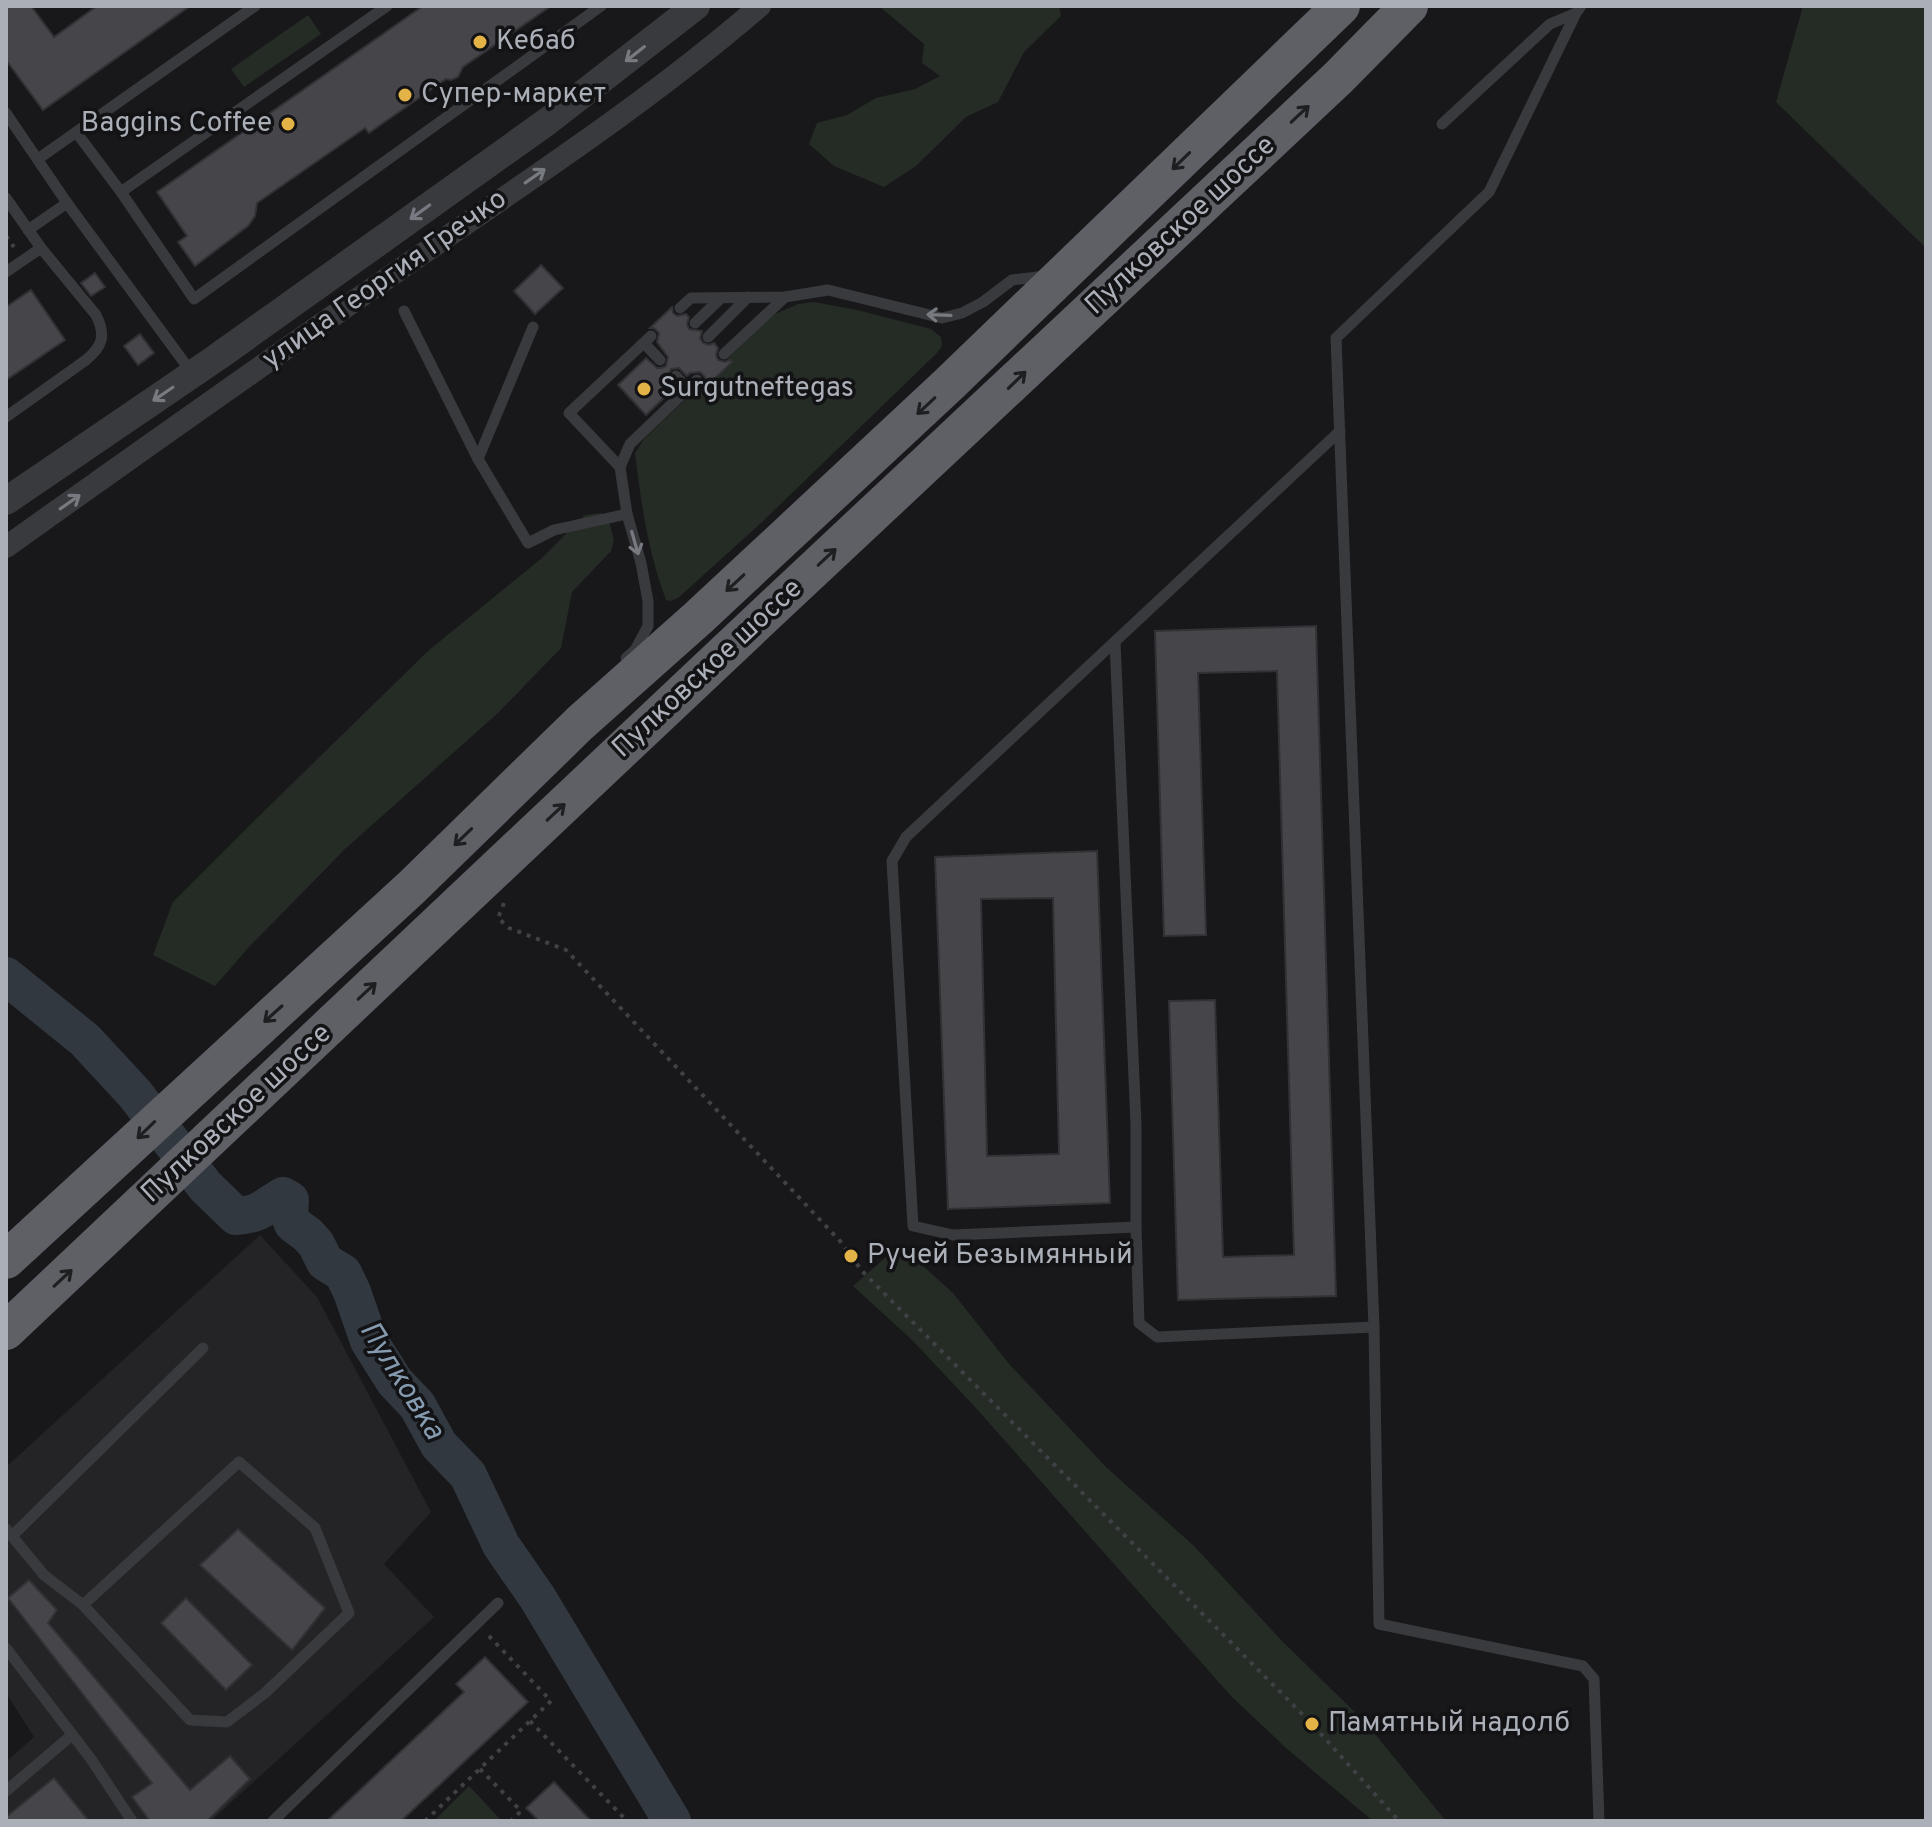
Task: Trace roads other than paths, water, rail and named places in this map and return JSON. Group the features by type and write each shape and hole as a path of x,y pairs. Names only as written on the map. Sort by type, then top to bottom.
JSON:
{"highway":[{"name":"Пулковское шоссе","path":"6,1260 412,887 580,723 698,618 959,374 1341,6"},
{"name":"Пулковское шоссе","path":"6,1331 1327,89 1409,6"}],"street":[{"name":"улица Георгия Гречко","path":"6,501 193,374 484,167 696,6"},
{"name":"улица Георгия Гречко","path":"6,547 234,384 588,139 714,46 760,6"}],"lane":[{"path":"38,159 255,6"},
{"path":"121,192 387,6"},
{"path":"76,132 194,299 601,6"},
{"path":"1442,124 1550,24 1579,9"},
{"path":"1579,9 1489,192 1336,338 1374,1327 1379,1624 1583,1666 1594,1679 1599,1821"},
{"path":"6,113 67,203 193,374"},
{"path":"6,198 102,326 102,340 97,351 6,417"},
{"path":"28,230 67,203"},
{"path":"6,272 41,248"},
{"path":"680,308 691,298 785,297 828,290 942,318 962,313 983,302 1012,280 1062,274"},
{"path":"708,337 748,297"},
{"path":"724,354 785,297"},
{"path":"695,323 721,298"},
{"path":"404,311 478,459 528,543 554,530 627,514"},
{"path":"478,459 533,327"},
{"path":"620,467 569,413 647,340 662,357"},
{"path":"619,665 635,650 648,626 648,601 627,514 620,467 630,444 692,385 676,376"},
{"path":"1136,1227 953,1235 913,1226 892,861 906,837 1340,431"},
{"path":"1115,642 1136,1124 1139,1323 1157,1337 1374,1327"},
{"path":"580,723 603,685"},
{"path":"83,1605 239,1462 315,1528 349,1613 265,1693 227,1722 190,1720 83,1605 44,1575 9,1533 203,1348"},
{"path":"273,1821 498,1603"},
{"path":"6,1648 132,1821"},
{"path":"6,1791 72,1735"}],"waterway":[{"name":"Пулковка","path":"6,976 85,1040 135,1094 205,1186 236,1216 257,1212 283,1196 290,1200 289,1213 293,1224 316,1244 325,1262 343,1273 369,1341 395,1382 417,1405 439,1445 468,1475 501,1545 537,1597 672,1821"}],"place":[{"name":"Кебаб","path":"480,42"},
{"name":"Супер-маркет","path":"405,95"},
{"name":"Baggins Coffee","path":"288,124"},
{"name":"Surgutneftegas","path":"644,389"},
{"name":"Ручей Безымянный","path":"851,1256"},
{"name":"Памятный надолб","path":"1312,1724"}]}
